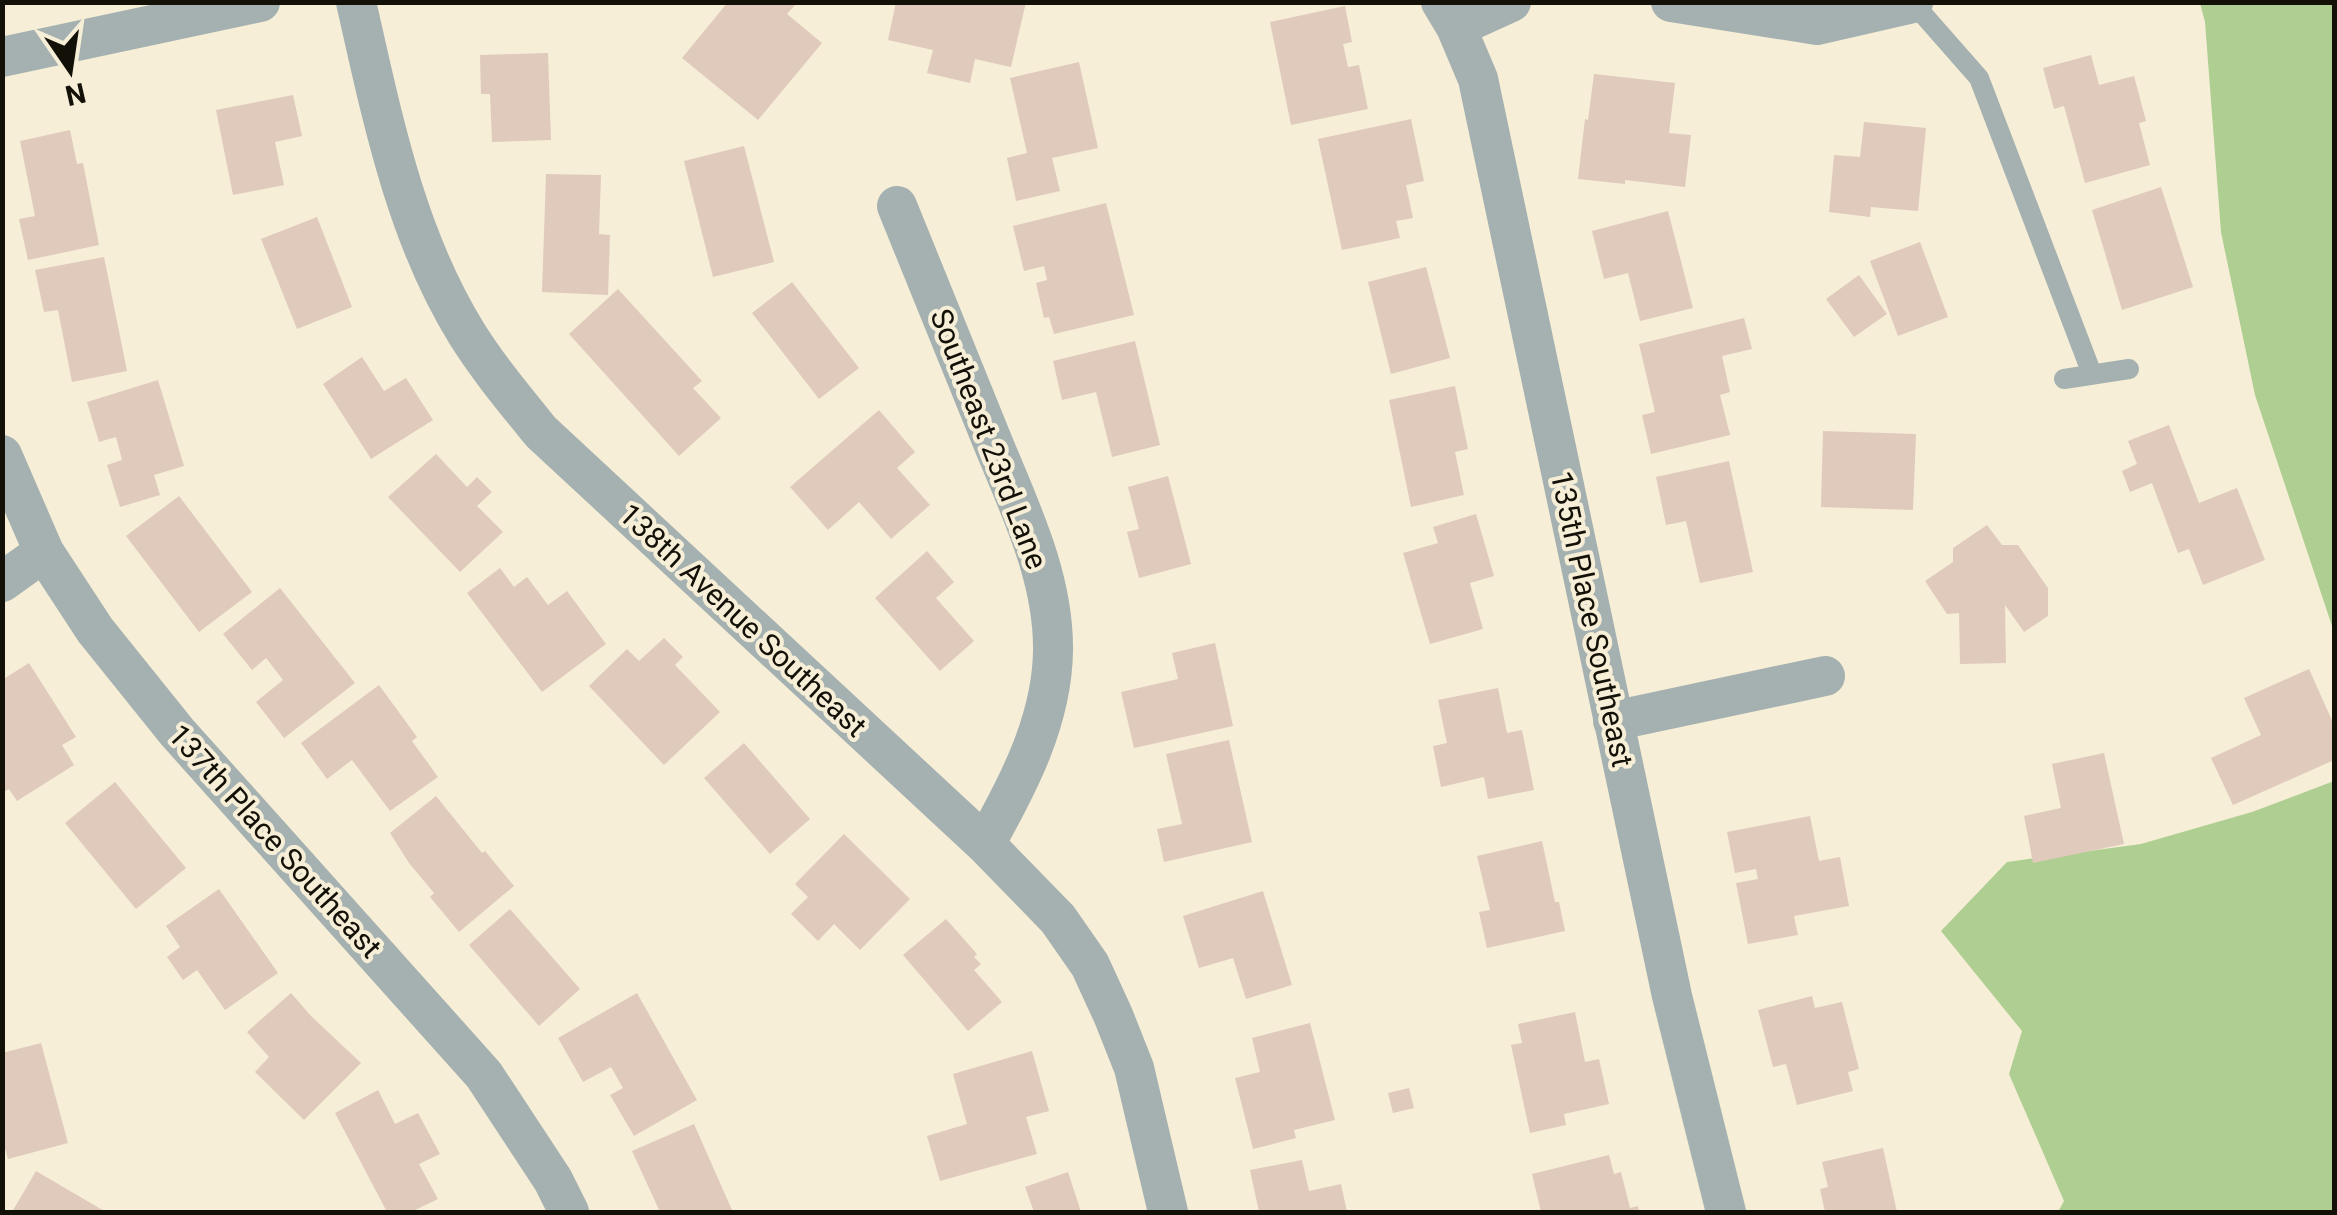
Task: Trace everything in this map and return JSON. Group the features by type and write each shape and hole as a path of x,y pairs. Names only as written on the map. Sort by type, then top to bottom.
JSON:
{"street":[{"path":"2,58 260,2"},
{"name":"138th Avenue Southeast","path":"356,2 392,158 436,274 466,333 541,432 985,844 1058,919 1090,965 1134,1068 1168,1212"},
{"path":"1448,15 1512,2"},
{"path":"1672,2 1817,26 1913,3"},
{"name":"135th Place Southeast","path":"1448,15 1478,79 1672,996 1726,1212"},
{"name":"Southeast 23rd Lane","path":"897,206 1036,549 1051,610 1053,655 1043,717 1018,786 985,844"},
{"name":"137th Place Southeast","path":"2,456 44,552 95,630 177,732 484,1075 553,1180 569,1212"},
{"path":"2,582 44,552"},
{"path":"1613,721 1825,676"}],"lane":[{"path":"1913,3 1979,78 2092,374"},
{"path":"2064,379 2129,370"}],"green space":[{"path":"2200,3 2334,3 2334,632 2255,395 2221,232 2205,22"},
{"path":"2334,781 2334,1212 2058,1212 2064,1201 2009,1074 2022,1031 1941,931 2007,862 2141,844 2252,812"}],"building":[{"path":"728,2 792,2 795,5 787,14 822,43 758,120 682,58"},
{"path":"896,2 1026,2 1011,67 975,59 970,83 927,73 933,50 888,40"},
{"path":"1345,6 1352,42 1343,44 1348,67 1359,65 1368,109 1291,125 1270,22"},
{"path":"548,53 551,140 492,142 490,94 481,94 480,55"},
{"path":"2091,55 2099,85 2134,76 2146,121 2139,123 2150,165 2085,183 2064,106 2054,109 2043,68"},
{"path":"1079,62 1098,148 1052,158 1060,191 1016,201 1007,158 1027,153 1010,78"},
{"path":"1594,74 1675,83 1669,133 1691,135 1685,187 1578,179"},
{"path":"293,95 302,136 275,142 284,185 233,195 216,110"},
{"path":"1411,119 1424,181 1406,185 1413,218 1396,221 1400,238 1342,250 1318,139"},
{"path":"1864,122 1926,128 1918,211 1871,207 1870,217 1829,212 1834,155 1860,157"},
{"path":"70,130 77,164 83,163 99,245 28,260 19,219 35,216 20,141"},
{"path":"744,146 774,262 713,277 684,161"},
{"path":"546,174 601,175 599,234 610,235 608,295 542,292"},
{"path":"2161,187 2193,287 2122,310 2092,210"},
{"path":"1106,203 1134,315 1054,334 1049,317 1044,318 1036,283 1047,280 1044,266 1024,271 1013,226"},
{"path":"1668,211 1693,308 1640,321 1628,273 1604,279 1592,231"},
{"path":"317,217 352,307 297,329 261,239"},
{"path":"1920,242 1948,317 1898,336 1870,261"},
{"path":"104,257 127,371 72,382 58,310 44,312 35,270"},
{"path":"1426,267 1450,358 1391,374 1368,282"},
{"path":"1859,275 1887,314 1854,337 1826,299"},
{"path":"792,282 859,368 819,399 752,313"},
{"path":"618,289 702,381 693,388 721,418 679,456 569,334"},
{"path":"1744,318 1752,349 1722,356 1730,392 1720,395 1730,435 1651,454 1642,415 1655,412 1639,344"},
{"path":"1135,341 1160,445 1112,457 1096,392 1062,400 1053,361"},
{"path":"362,357 384,391 406,378 433,420 371,459 323,384"},
{"path":"158,380 184,466 154,475 160,495 120,507 107,465 122,460 116,437 99,442 87,402"},
{"path":"1455,386 1468,449 1455,452 1464,495 1411,507 1389,400"},
{"path":"879,410 915,452 897,468 930,505 891,539 859,502 828,530 790,487"},
{"path":"2169,425 2199,503 2237,488 2265,560 2203,585 2189,549 2178,553 2152,483 2130,492 2122,471 2137,464 2128,441"},
{"path":"1823,431 1916,434 1913,510 1821,507"},
{"path":"436,454 467,487 477,477 492,492 477,506 503,532 460,572 388,497"},
{"path":"1729,461 1753,572 1700,583 1686,521 1666,525 1656,477"},
{"path":"1168,476 1191,564 1139,578 1127,532 1139,529 1128,487"},
{"path":"179,496 252,592 199,632 126,536"},
{"path":"1476,514 1494,576 1470,583 1483,629 1430,644 1403,553 1438,543 1433,527"},
{"path":"1987,525 2002,545 2018,545 2048,588 2048,616 2024,632 2005,605 2006,663 1960,664 1959,613 1947,614 1925,581 1953,562 1953,548"},
{"path":"927,551 954,582 936,598 974,641 940,671 875,598"},
{"path":"500,568 514,587 527,577 548,605 567,591 606,644 542,692 467,593"},
{"path":"280,588 355,683 284,738 256,702 283,680 266,658 252,670 223,634"},
{"path":"664,638 683,657 675,665 720,712 664,765 589,686 627,649 639,661"},
{"path":"1215,643 1233,726 1134,748 1121,692 1178,679 1172,653"},
{"path":"29,663 76,737 62,745 74,765 17,801 9,789 2,793 2,680"},
{"path":"2309,669 2334,725 2334,760 2233,805 2211,758 2261,735 2244,698"},
{"path":"379,685 417,737 412,741 438,777 390,811 352,760 327,779 301,743"},
{"path":"1498,688 1507,733 1522,730 1534,790 1488,799 1484,777 1441,787 1433,746 1447,743 1438,700"},
{"path":"1229,740 1252,842 1164,862 1157,829 1182,824 1166,754"},
{"path":"744,743 810,819 770,854 704,778"},
{"path":"2104,753 2124,844 2033,863 2024,816 2061,808 2052,764"},
{"path":"115,782 186,868 136,909 65,823"},
{"path":"436,796 514,886 459,932 430,897 434,893 390,833"},
{"path":"1810,816 1819,861 1840,857 1849,906 1794,916 1798,935 1748,944 1736,883 1758,879 1756,869 1735,873 1727,832"},
{"path":"844,834 910,899 860,950 834,924 818,941 791,914 808,897 795,884"},
{"path":"1542,841 1565,931 1487,948 1479,912 1490,910 1477,856"},
{"path":"219,889 278,973 225,1010 197,970 183,980 167,957 180,947 166,926"},
{"path":"1263,891 1292,985 1246,999 1233,958 1199,968 1183,916"},
{"path":"510,909 580,989 539,1026 469,945"},
{"path":"946,919 977,954 974,957 981,964 974,970 1002,1002 968,1031 903,955"},
{"path":"291,993 361,1063 304,1120 255,1072 269,1057 247,1032"},
{"path":"637,993 697,1100 634,1136 610,1095 623,1088 611,1067 583,1082 558,1038"},
{"path":"1812,996 1815,1008 1842,1002 1859,1069 1848,1072 1853,1091 1797,1105 1786,1064 1773,1067 1758,1010"},
{"path":"1575,1012 1585,1062 1599,1059 1609,1104 1564,1114 1566,1125 1530,1133 1511,1045 1522,1043 1518,1024"},
{"path":"1310,1023 1335,1120 1294,1130 1296,1138 1253,1149 1235,1078 1260,1072 1252,1038"},
{"path":"41,1043 68,1143 8,1159 2,1138 2,1053"},
{"path":"1032,1051 1049,1111 1026,1117 1037,1154 940,1181 927,1136 967,1124 953,1074"},
{"path":"1409,1088 1414,1108 1393,1113 1388,1093"},
{"path":"378,1090 395,1124 418,1113 440,1154 419,1164 438,1199 411,1212 387,1212 335,1113"},
{"path":"694,1124 733,1212 660,1212 632,1151"},
{"path":"1883,1148 1897,1212 1825,1212 1820,1189 1828,1187 1822,1162"},
{"path":"1609,1155 1614,1174 1621,1172 1630,1208 1638,1206 1639,1212 1541,1212 1532,1174"},
{"path":"1302,1160 1309,1191 1341,1184 1347,1212 1259,1212 1250,1170"},
{"path":"36,1171 106,1212 12,1212"},
{"path":"1068,1172 1081,1212 1034,1212 1025,1187"}]}
